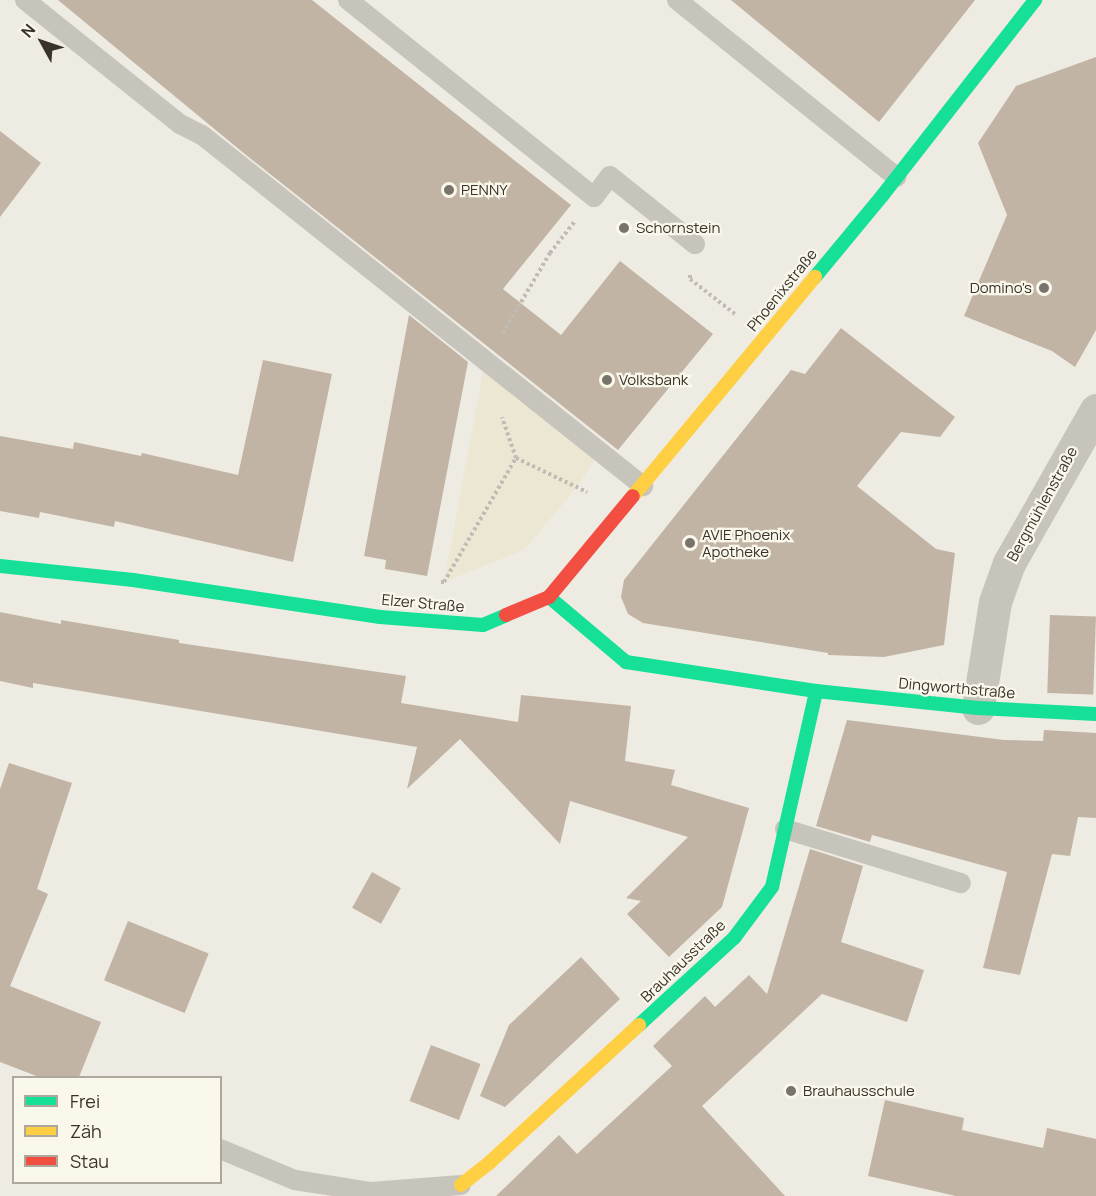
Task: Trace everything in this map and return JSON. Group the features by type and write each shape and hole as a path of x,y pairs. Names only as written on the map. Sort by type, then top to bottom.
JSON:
{"street":[{"name":"Phoenixstraße","path":"549,597 896,177 1035,0"},
{"name":"Bergmühlenstraße","path":"978,708 995,602 1009,563 1096,410"},
{"name":"Elzer Straße","path":"0,566 133,580 380,617 483,625 549,597"},
{"path":"549,597 626,662 816,691"},
{"name":"Dingworthstraße","path":"816,691 978,708 1096,714"},
{"name":"Brauhausstraße","path":"461,1185 489,1163 734,938 772,887 816,691"}],"lane":[{"path":"25,0 180,124 202,135 643,486"},
{"path":"348,0 594,197 610,176 695,244"},
{"path":"678,0 896,177"},
{"path":"785,829 961,883"},
{"path":"222,1150 295,1180 371,1192 461,1185"}],"path":[{"path":"594,197 550,253 484,366 516,458 595,495"},
{"path":"712,296 738,316"},
{"path":"444,582 516,458"}],"shaded area":[{"path":"484,366 595,459 577,487 524,550 444,582"}],"building":[{"path":"58,0 312,0 571,205 503,289 561,335 620,261 713,334 618,450 246,155"},
{"path":"731,0 975,0 879,122"},
{"path":"1096,57 1096,330 1075,367 1052,351 964,316 1007,215 978,143 1016,86"},
{"path":"0,131 41,163 0,217"},
{"path":"409,315 468,362 427,576 385,569 386,560 364,556"},
{"path":"841,328 955,417 940,437 901,432 857,486 936,549 955,553 944,645 884,657 828,655 828,653 643,623 628,614 621,597 624,580 791,370 805,374"},
{"path":"263,360 332,374 293,562 115,521 114,527 40,512 39,518 0,511 0,436 73,449 74,442 141,456 142,453 238,475"},
{"path":"0,612 61,624 61,620 179,640 179,643 406,676 401,703 518,722 521,695 631,706 625,761 675,770 671,785 749,808 722,907 669,957 627,914 641,901 626,898 688,837 570,801 560,844 460,739 407,789 417,747 33,683 33,688 0,681"},
{"path":"1050,615 1096,617 1093,695 1047,693"},
{"path":"847,720 1004,740 1043,741 1044,730 1096,733 1096,818 1078,817 1070,856 1052,854 1020,975 983,968 1007,872 872,835 870,842 816,826"},
{"path":"9,763 72,783 37,889 48,894 10,986 101,1022 79,1076 36,1076 0,1062 0,789"},
{"path":"810,849 863,866 841,942 924,970 907,1022 822,994 702,1106 785,1196 496,1196 559,1135 577,1154 672,1066 653,1046 705,996 715,1007 749,975 767,994"},
{"path":"372,872 401,888 381,924 352,908"},
{"path":"128,921 209,954 185,1013 104,980"},
{"path":"581,957 620,999 505,1107 480,1096 509,1025"},
{"path":"431,1045 480,1064 459,1120 409,1101"},
{"path":"885,1100 964,1118 962,1130 1043,1148 1047,1128 1096,1139 1096,1196 956,1196 868,1176"}],"traffic: fast":[{"path":"815,277 882,196 1035,0"},
{"path":"0,566 133,580 380,617 483,625 506,615"},
{"path":"549,597 626,662 816,691 978,708 1096,714"},
{"path":"639,1025 734,938 772,887 816,691"}],"traffic: slow":[{"path":"633,496 815,277"},
{"path":"461,1185 489,1163 639,1025"}],"traffic: jam":[{"path":"506,615 549,597 633,496"}],"place":[{"name":"PENNY","path":"449,190"},
{"name":"Schornstein","path":"624,228"},
{"name":"Domino's","path":"1044,288"},
{"name":"Volksbank","path":"607,380"},
{"name":"AVIE Phoenix Apotheke","path":"690,543"},
{"name":"Brauhausschule","path":"791,1091"}]}
